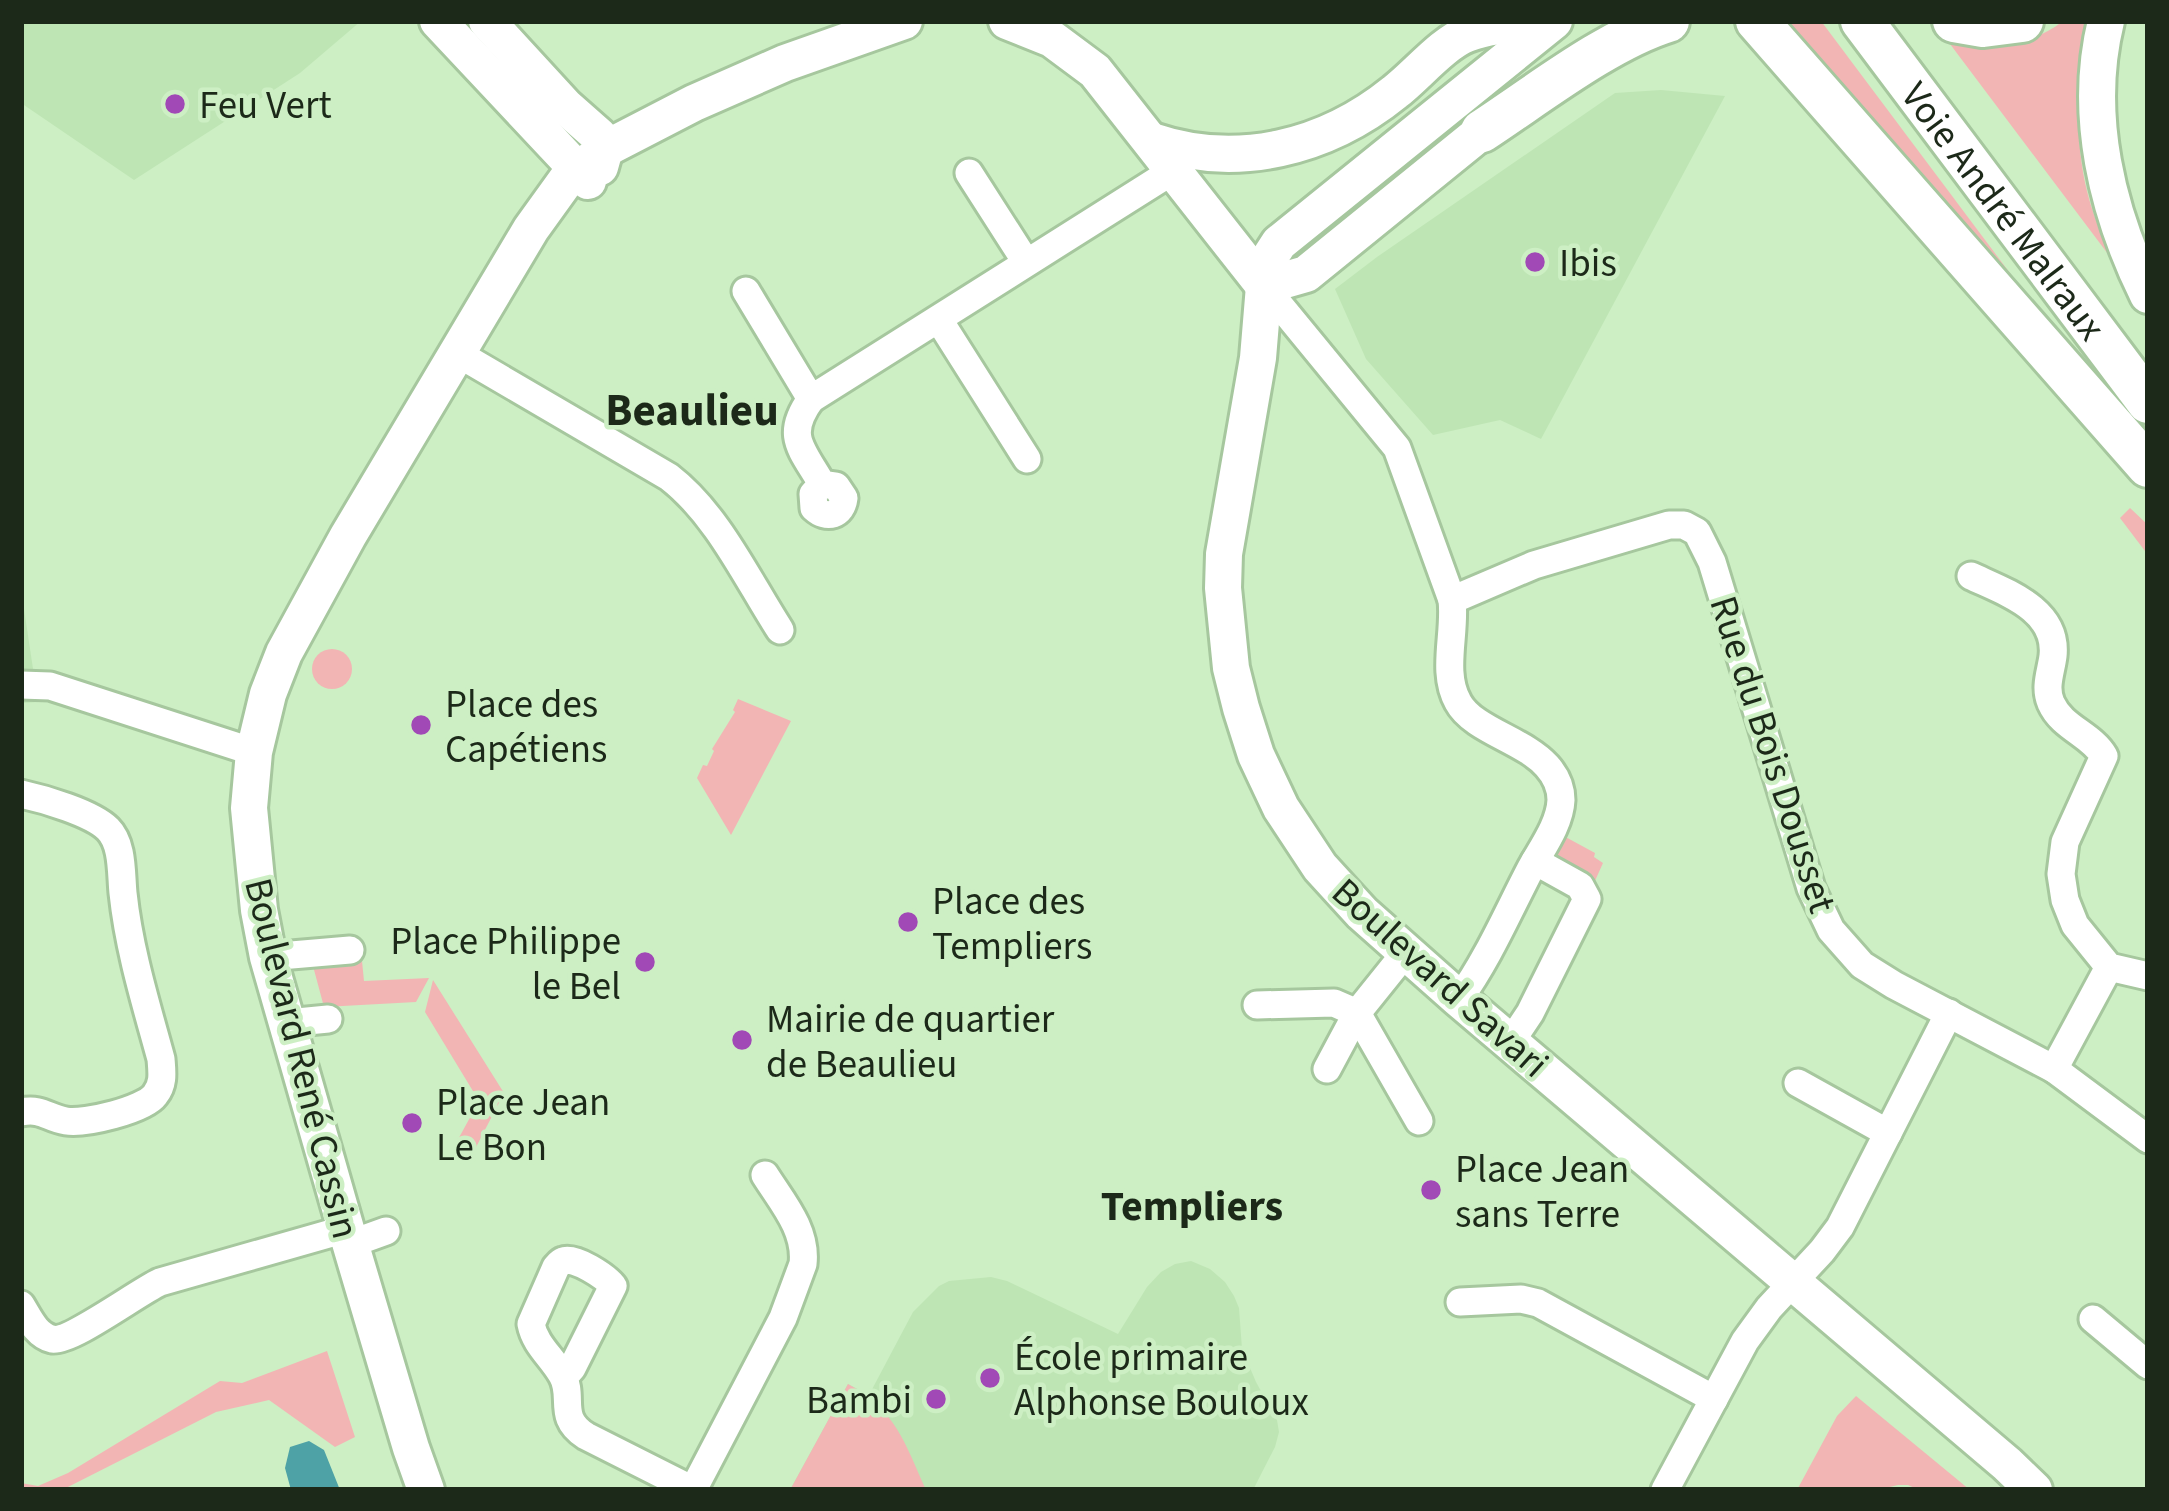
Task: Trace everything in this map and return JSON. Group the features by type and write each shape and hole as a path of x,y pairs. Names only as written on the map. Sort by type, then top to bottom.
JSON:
{"main road":[{"path":"1481,131 1644,28 1669,21"},
{"path":"1737,21 1766,31 2148,466"},
{"name":"Voie André Malraux","path":"1862,21 2148,402"},
{"name":"Voie André Malraux","path":"1889,21 2148,369"},
{"path":"1954,21 1983,26 2021,21"}],"street":[{"path":"438,21 593,162"},
{"path":"487,21 566,106 593,162"},
{"path":"593,162 718,81 904,21"},
{"path":"1007,21 1052,39 1095,71 1397,448 1452,601 1450,675 1459,704 1471,718 1542,761 1558,784 1559,810 1459,999"},
{"path":"1264,286 1268,260 1279,242 1552,21"},
{"path":"822,484 796,430 811,399 1026,262 1163,156 1182,152 1231,156 1308,141 1378,106 1468,28 1552,21"},
{"path":"1264,286 1306,274 1619,21"},
{"path":"2106,21 2101,40 2099,135 2109,195 2148,295"},
{"name":"Boulevard René Cassin","path":"427,1490 398,1408 268,957 249,808 254,752 284,653 348,536 555,192 593,162"},
{"path":"969,173 1026,262"},
{"name":"Boulevard Savari","path":"1264,286 1258,358 1224,554 1223,602 1231,668 1256,755 1298,836 1341,892 1406,952 2034,1490"},
{"path":"746,292 811,399"},
{"path":"939,320 1027,459"},
{"path":"457,353 669,477 688,493 780,630"},
{"name":"Rue du Bois Dousset","path":"1452,601 1534,565 1660,527 1678,524 1695,530 1712,562 1811,888 1840,942 1862,965 1894,985 2054,1069 2148,1139"},
{"path":"1971,576 2027,604 2049,630 2051,703 2066,724 2102,751 2102,765 2065,842 2061,874 2065,900 2075,926 2110,967 2148,976"},
{"path":"22,677 254,752"},
{"path":"21,794 92,818 115,839 127,935 162,1075 159,1089 146,1103 104,1116 68,1121 41,1110 21,1112"},
{"path":"1510,1043 1587,899 1580,886 1535,862"},
{"path":"268,957 350,950"},
{"path":"1328,1069 1357,1013 1406,952"},
{"path":"2054,1069 2110,967"},
{"path":"1257,1005 1334,1004 1357,1013 1419,1121"},
{"path":"1665,1490 1745,1341 1840,1227 1949,1013"},
{"path":"286,1023 328,1018"},
{"path":"1798,1083 1888,1133"},
{"path":"564,1377 566,1409 573,1427 693,1490 783,1318 803,1264 800,1234 765,1175"},
{"path":"21,1305 42,1334 61,1339 160,1282 386,1231"},
{"path":"1460,1302 1521,1298 1538,1303 1714,1399"},
{"path":"2093,1319 2148,1365"}],"shaded area":[{"path":"21,21 361,21 300,73 134,180 21,103"},
{"path":"1785,21 1821,21 2042,316"},
{"path":"2063,21 2087,21 2080,148 2089,199 2108,254 1947,40 1977,45 2022,42"},
{"path":"1661,90 1725,96 1541,439 1500,420 1433,435 1366,359 1335,289 1615,93"},
{"path":"2130,508 2148,525 2148,555 2120,518"},
{"path":"21,589 38,702 21,703"},
{"path":"332,649 346,655 352,669 346,683 332,689 318,683 312,669 318,655"},
{"path":"738,699 791,721 731,835 697,778"},
{"path":"1560,834 1595,853 1603,863 1594,883 1548,857"},
{"path":"362,961 364,981 429,978 416,1002 324,1007 313,966"},
{"path":"433,980 504,1093 472,1155 455,1145 479,1101 425,1012"},
{"name":"École primaire Alphonse Bouloux","path":"1191,1261 1210,1269 1234,1296 1242,1349 1277,1420 1275,1447 1253,1490 790,1490 848,1384 869,1395 913,1312 939,1286 991,1277 1007,1281 1118,1334 1161,1272"},
{"path":"327,1351 355,1437 335,1447 269,1400 216,1412 62,1490 21,1490 21,1483 38,1486 68,1473 220,1381 242,1383"},
{"path":"848,1384 888,1416 926,1490 790,1490"},
{"path":"1856,1396 1970,1490 1898,1485 1877,1490 1797,1490 1837,1416"}],"water":[{"path":"309,1441 324,1450 340,1490 291,1490 285,1468 290,1447"}],"place":[{"name":"Feu Vert","path":"175,104"},
{"name":"Ibis","path":"1535,262"},
{"name":"Place des Capétiens","path":"421,725"},
{"name":"Place des Templiers","path":"908,922"},
{"name":"Place Philippe le Bel","path":"645,962"},
{"name":"Mairie de quartier de Beaulieu","path":"742,1040"},
{"name":"Place Jean Le Bon","path":"412,1123"},
{"name":"Place Jean sans Terre","path":"1431,1190"},
{"name":"École primaire Alphonse Bouloux","path":"990,1378"},
{"name":"Bambi","path":"936,1399"}],"district":[{"name":"Beaulieu","path":"692,409"},
{"name":"Templiers","path":"1192,1205"}]}
